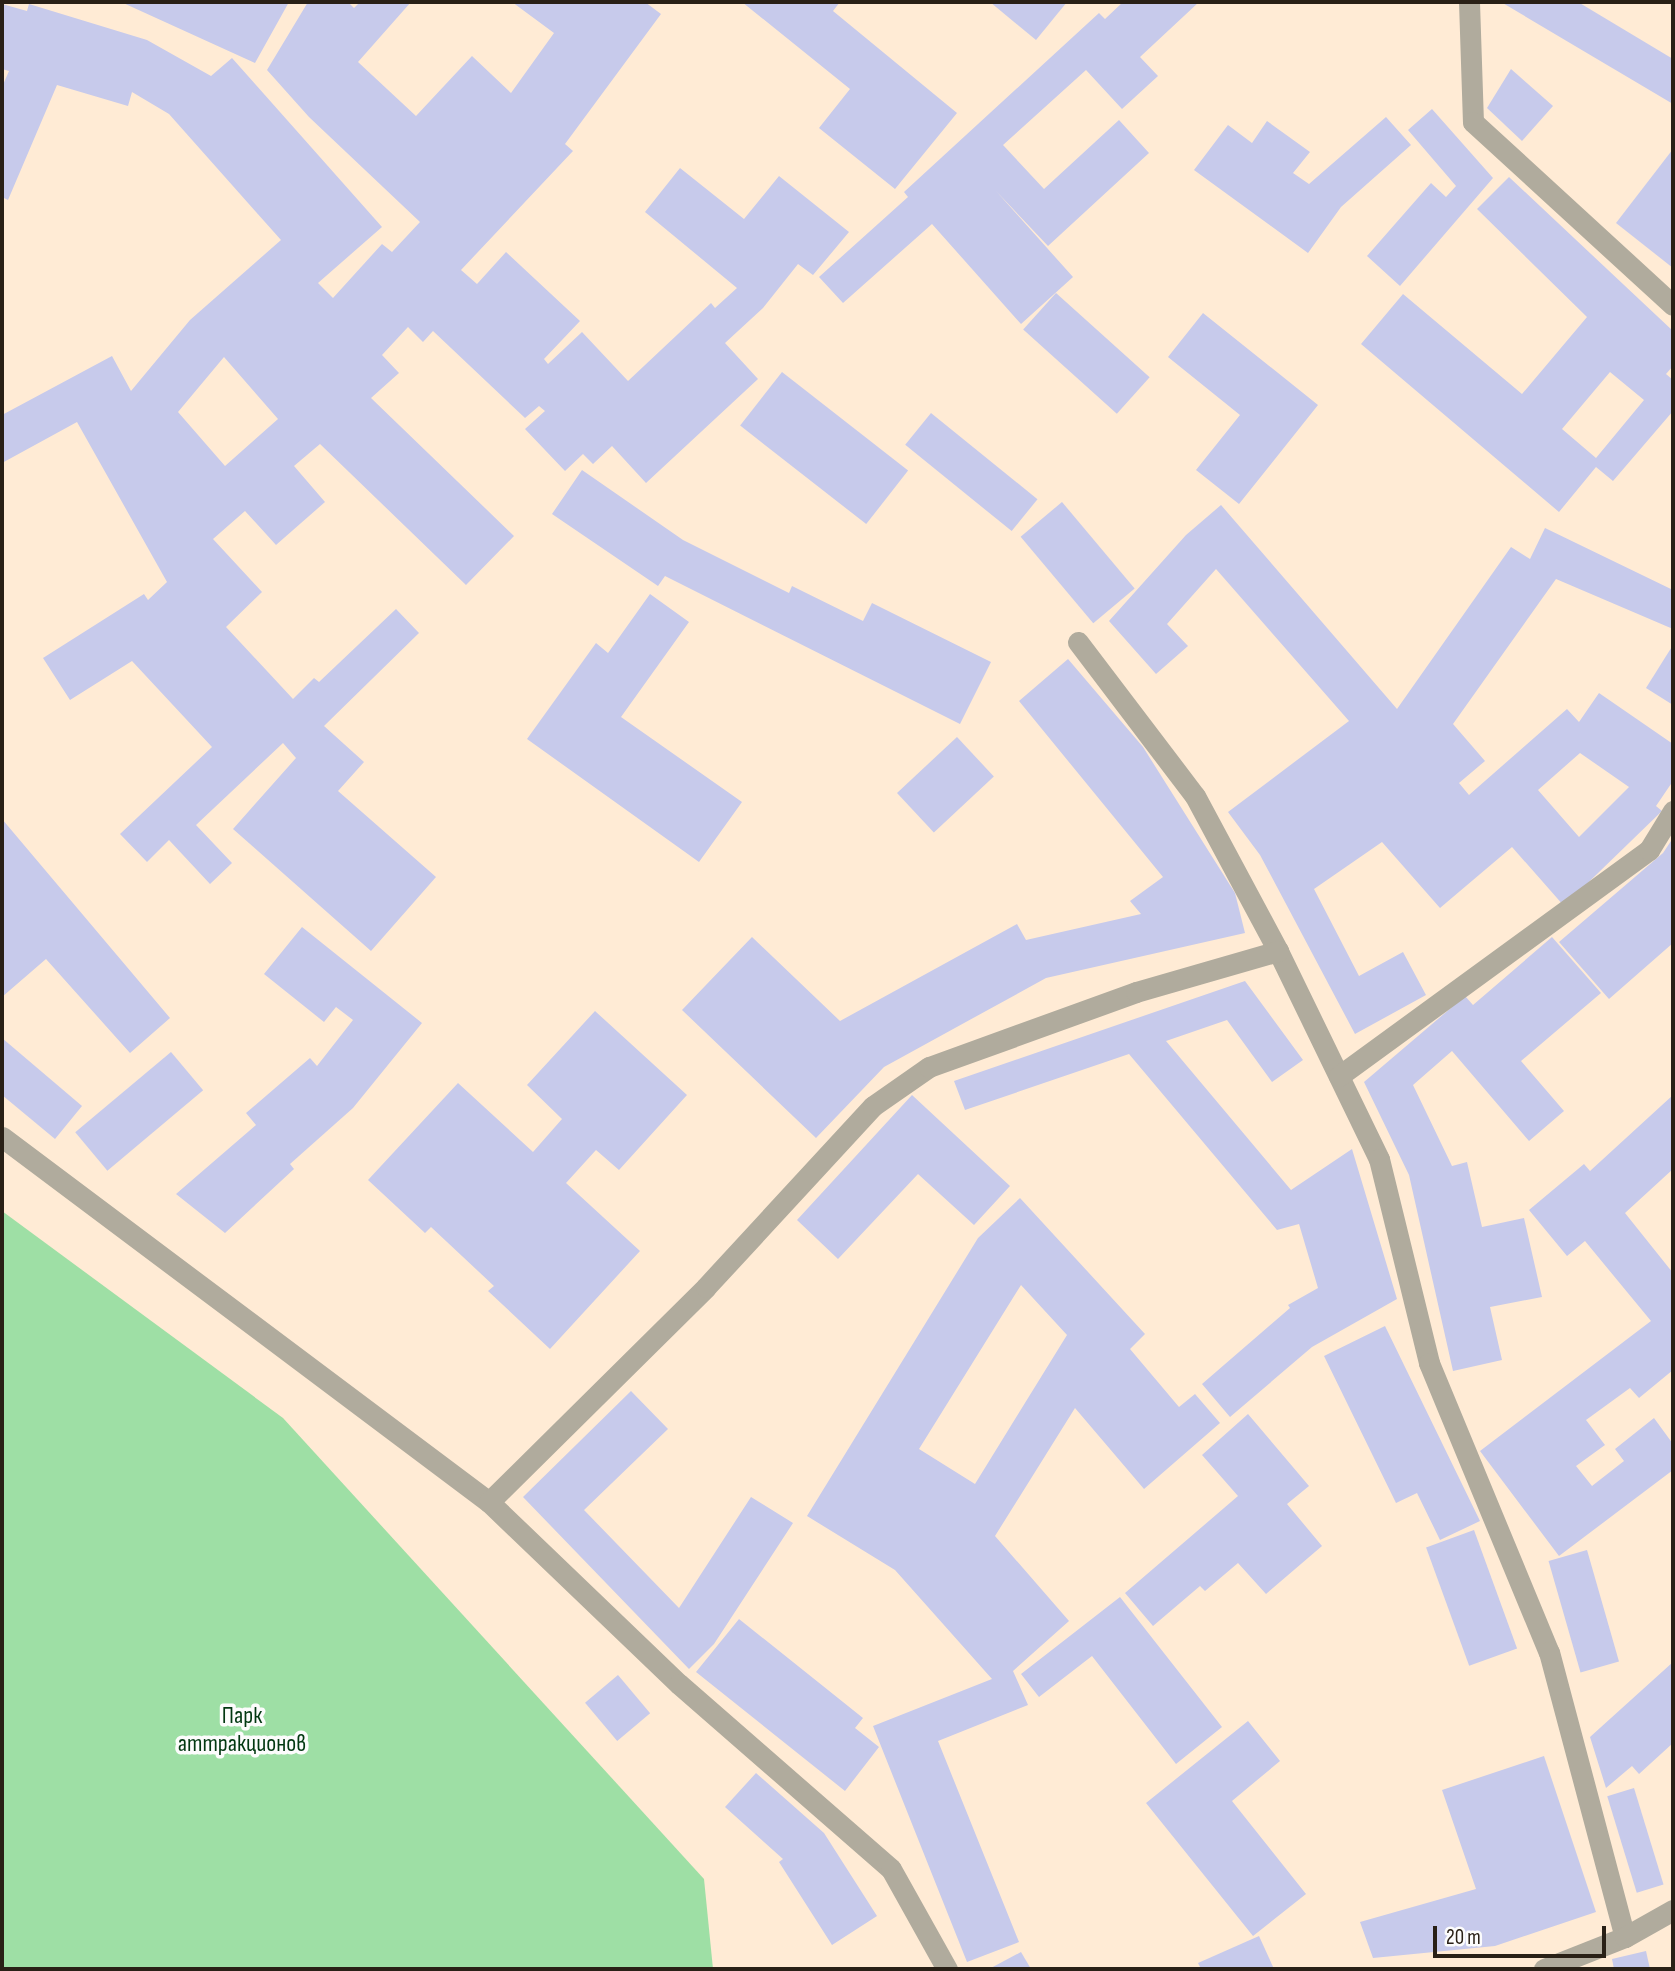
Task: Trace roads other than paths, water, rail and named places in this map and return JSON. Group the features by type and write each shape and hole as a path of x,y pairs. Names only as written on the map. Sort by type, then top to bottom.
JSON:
{"street":[{"path":"1469,2 1473,122 1673,305"},
{"path":"1078,642 1195,796 1278,951 1379,1159 1429,1363 1549,1652 1625,1937"},
{"path":"1339,1076 1649,850 1673,811"},
{"path":"489,1502 706,1287 873,1106 929,1067 1136,992 1278,951"},
{"path":"2,1137 489,1502 678,1684 891,1869 947,1969"},
{"path":"1544,1969 1625,1937 1673,1910"}],"park label":[{"name":"Парк аттракционов","path":"242,1730"}]}
